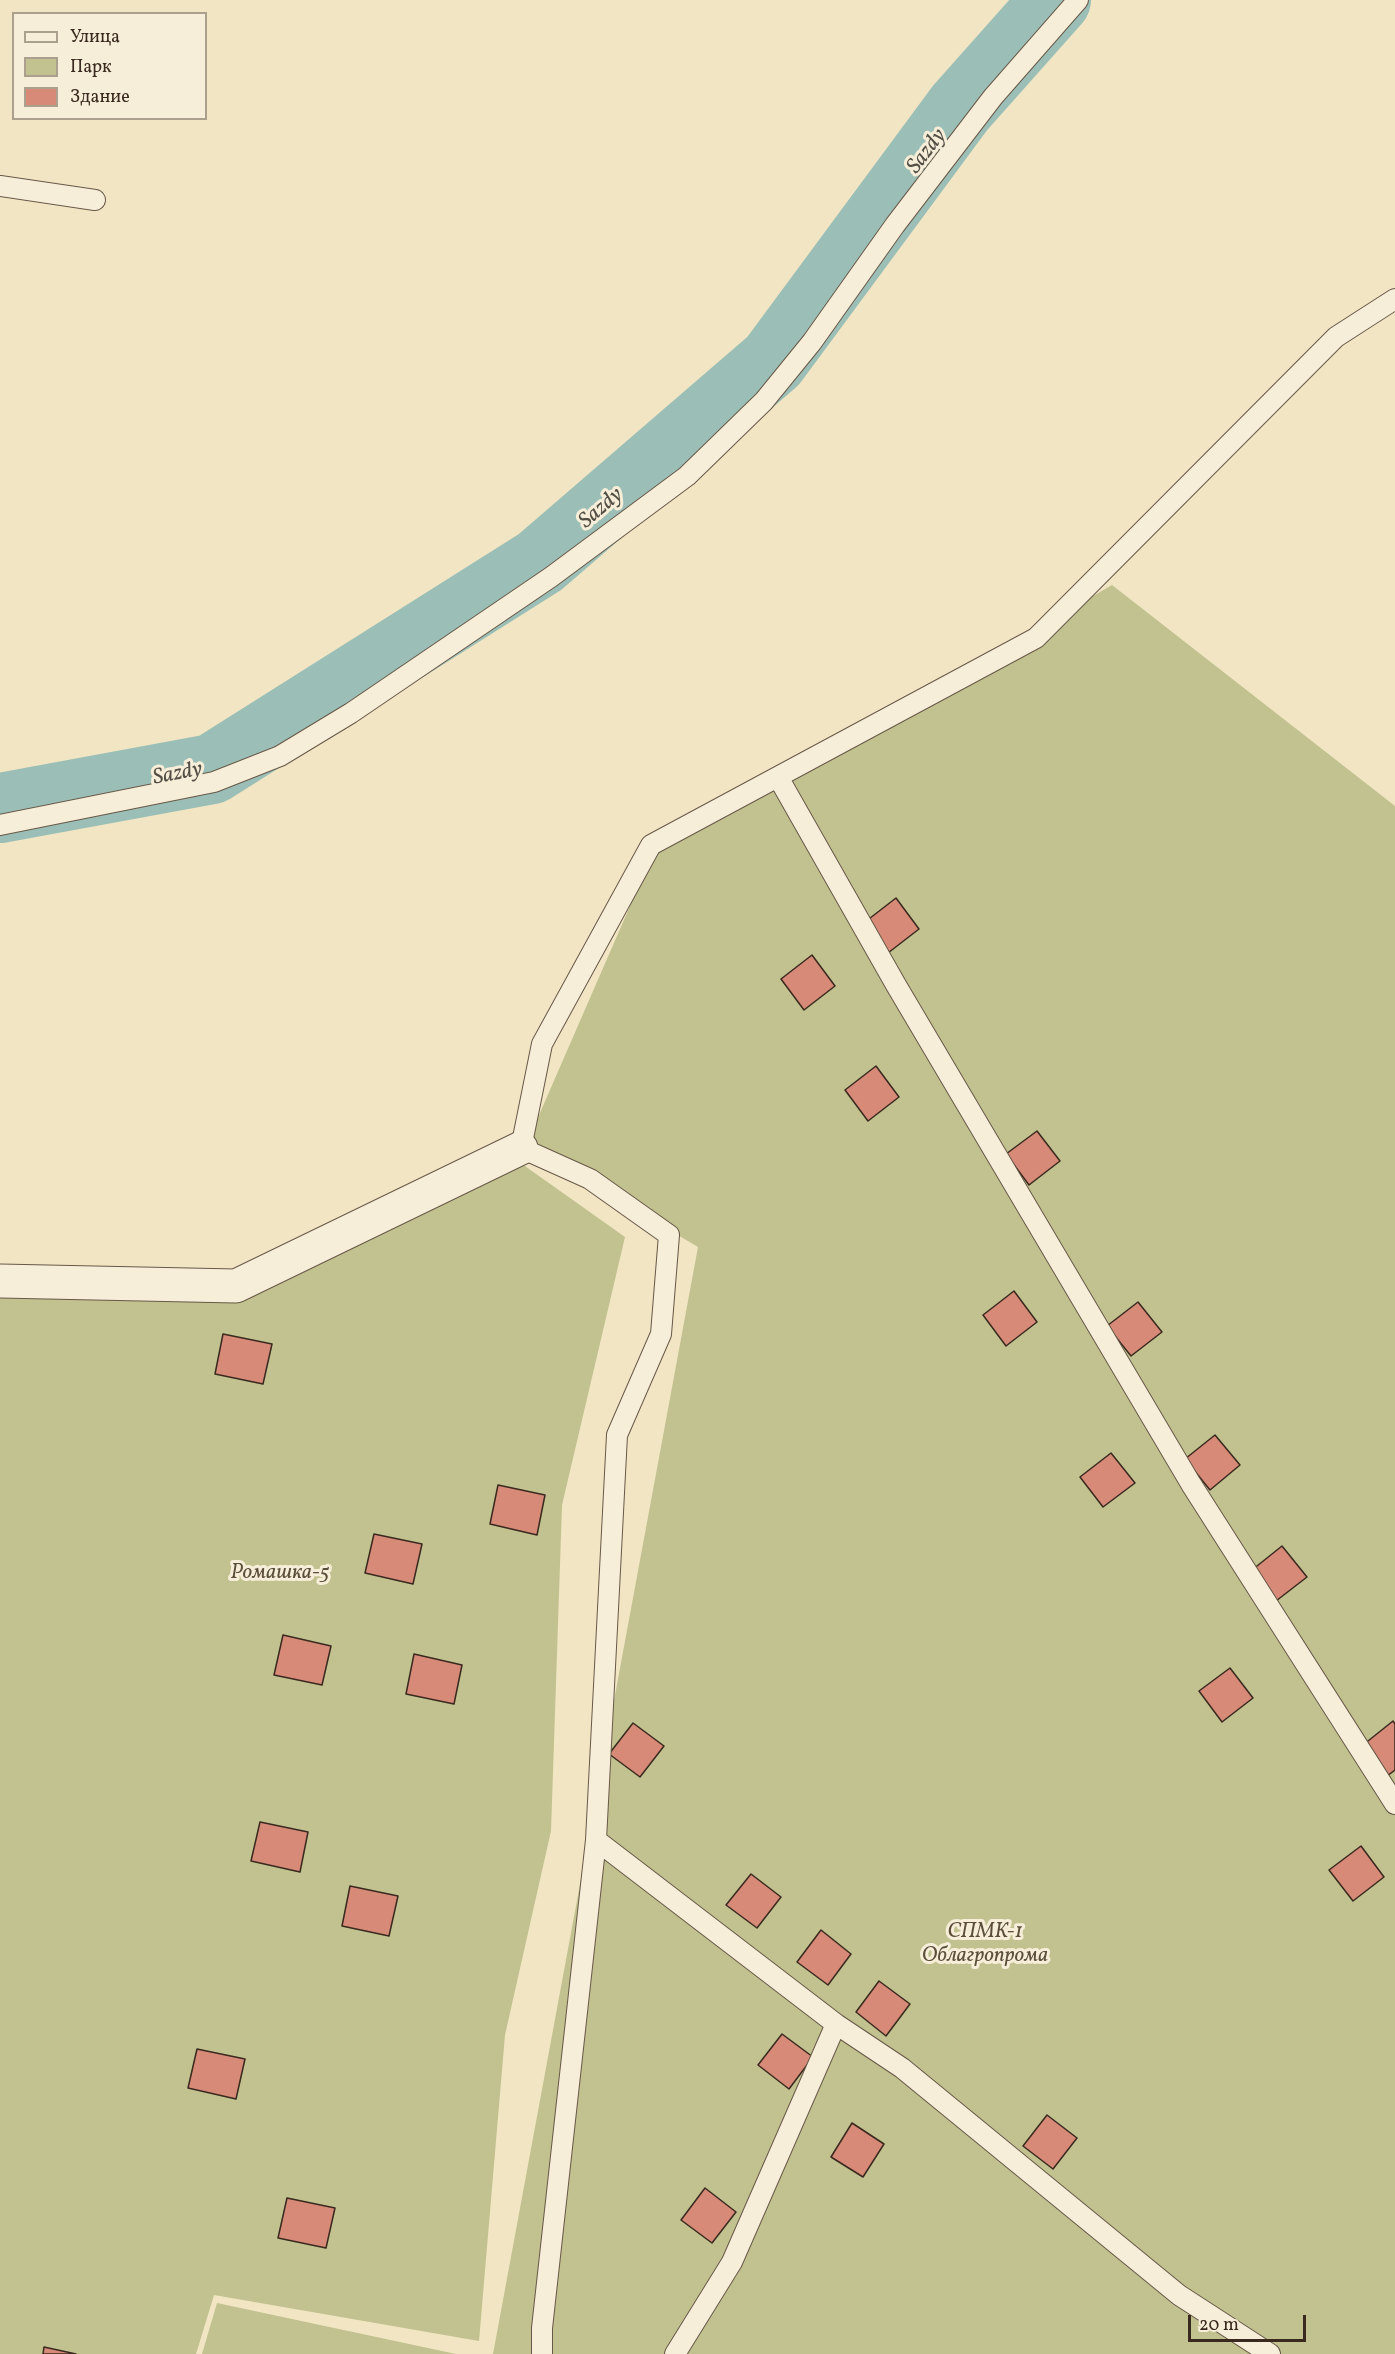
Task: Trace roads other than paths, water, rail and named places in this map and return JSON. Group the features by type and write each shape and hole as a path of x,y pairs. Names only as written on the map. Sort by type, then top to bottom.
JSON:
{"street":[{"path":"0,1281 236,1286 521,1148"}],"lane":[{"path":"0,825 214,782 280,756 351,713 542,583 687,476 764,401 812,342 895,225 993,97 1078,0"},
{"path":"0,186 95,200"},
{"path":"542,2354 542,2328 596,1840 617,1435 661,1334 669,1235 590,1179 521,1148 542,1044 651,845 1036,638 1336,337 1395,299"},
{"path":"778,777 896,985 1191,1484 1395,1803"},
{"path":"596,1840 836,2024 903,2068 1179,2295 1270,2354"},
{"path":"675,2354 732,2262 836,2024"}],"waterway":[{"name":"Sazdy","path":"0,808 212,769 540,562 773,361 960,108 1056,0"}],"park label":[{"name":"Ромашка-5","path":"280,1574"},
{"name":"СПМК-1 Облагропрома","path":"985,1945"}]}
